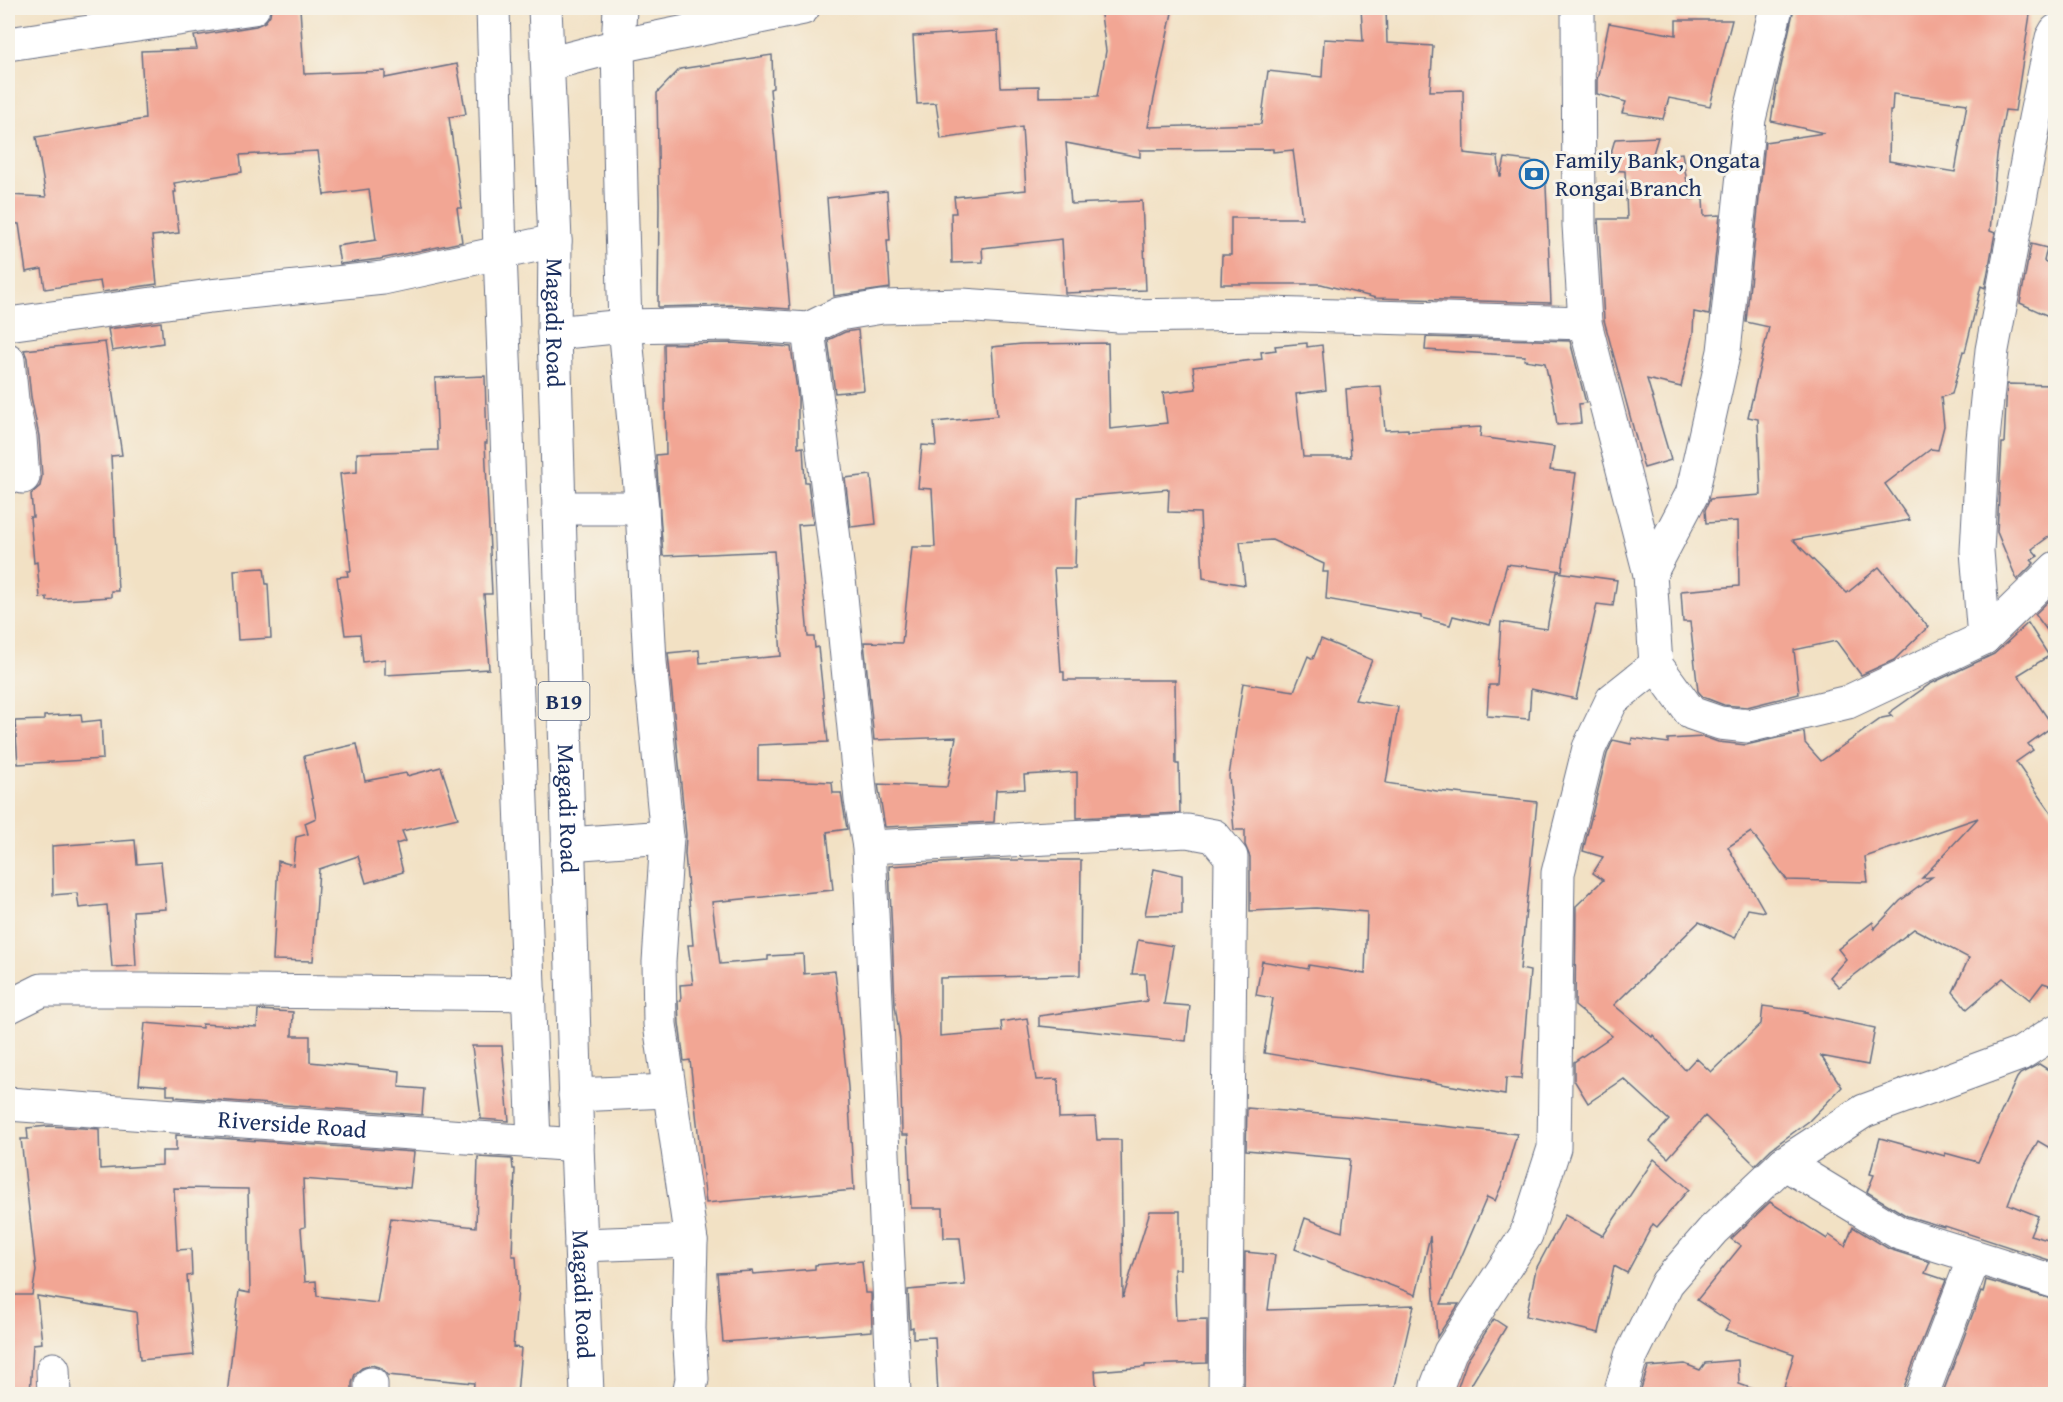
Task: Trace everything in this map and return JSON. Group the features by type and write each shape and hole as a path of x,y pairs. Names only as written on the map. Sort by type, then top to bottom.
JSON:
{"main road":[{"path":"8,44 253,8"},
{"path":"493,8 500,252 534,1142"},
{"name":"Magadi Road","path":"545,8 555,241 554,333 568,844 587,1395"},
{"path":"620,8 618,46 625,326 642,508 650,662 667,837 659,962 660,1024 691,1241 689,1329 692,1379 689,1395"},
{"path":"548,64 618,46 803,8"},
{"path":"1578,8 1579,225 1585,323 1650,574 1656,665 1691,713 1720,723 1748,726 1848,702 1984,638 2055,568"},
{"path":"1650,574 1692,494 1724,351 1749,119 1776,8"},
{"path":"1984,638 1977,551 1983,439 1992,350 2034,119 2055,31"},
{"path":"23,477 20,438 12,400 8,358 18,322 210,296 383,278 555,241"},
{"path":"554,333 625,326 730,324 808,329 839,314 882,307 962,305 1119,316 1267,314 1585,323"},
{"path":"808,329 841,596 861,800 869,847 894,1395"},
{"path":"559,508 642,508"},
{"path":"1436,1395 1437,1386 1450,1352 1526,1235 1554,1148 1558,873 1589,748 1612,700 1656,665"},
{"path":"869,847 1187,831 1214,836 1231,857 1226,1395"},
{"path":"568,844 667,837"},
{"path":"8,1007 42,990 529,994"},
{"path":"1620,1395 1630,1356 1666,1283 1713,1230 1784,1163 1864,1111 2020,1054 2055,1031"},
{"path":"575,1095 668,1091"},
{"name":"Riverside Road","path":"8,1104 577,1145"},
{"path":"1784,1163 1899,1233 2055,1282"},
{"path":"581,1245 691,1241"},
{"path":"1922,1395 1974,1258"}],"building":[{"path":"271,8 300,8 304,74 385,71 385,78 457,64 466,114 449,117 462,208 457,208 462,242 380,259 340,264 337,246 376,240 369,189 324,195 318,151 240,155 242,172 174,183 179,233 152,236 157,284 102,292 100,281 45,289 42,269 26,272 19,224 8,223 8,195 46,197 36,137 145,119 141,51 197,49 194,36 256,26 265,22 270,15"},
{"path":"1100,8 1173,8 1148,127 1261,124 1268,71 1322,77 1324,39 1363,41 1361,8 1386,8 1387,43 1433,46 1430,91 1463,90 1464,153 1498,157 1500,176 1505,158 1545,163 1551,303 1376,298 1321,284 1221,284 1222,255 1231,255 1231,218 1302,218 1293,150 1273,152 1273,149 1140,150 1140,157 1066,143 1071,204 1142,201 1146,290 1065,293 1062,239 982,248 983,262 952,263 951,213 956,213 954,197 1026,190 1022,127 941,139 936,103 917,104 913,36 998,31 1001,87 1039,86 1039,97 1098,96 1106,51"},
{"path":"1794,8 2031,8 2015,111 2005,110 1997,155 1990,231 1995,233 1985,288 1981,286 1952,394 1941,397 1944,426 1938,450 1931,449 1885,484 1910,520 1793,540 1847,593 1879,567 1928,627 1894,660 1861,675 1836,641 1794,650 1799,694 1747,707 1724,705 1703,697 1698,691 1690,622 1683,622 1681,591 1739,586 1738,521 1706,523 1705,510 1710,499 1761,495 1758,419 1748,417 1769,327 1746,322 1765,142 1824,133 1771,121","holes":["1893,94 1967,104 1955,172 1889,161 1890,111 1892,111"]},
{"path":"1676,20 1732,20 1710,106 1669,98 1663,119 1622,113 1626,102 1597,94 1597,80 1609,23 1676,35"},
{"path":"772,55 773,88 770,89 790,309 731,305 658,307 657,93 680,69"},
{"path":"1658,137 1652,157 1682,153 1690,199 1703,198 1704,216 1720,215 1709,315 1694,312 1693,333 1681,387 1647,379 1671,460 1644,468 1604,320 1598,219 1627,219 1625,171 1606,170 1615,139"},
{"path":"887,191 890,288 834,296 827,198"},
{"path":"2031,244 2047,248 2044,261 2055,266 2055,319 2020,303"},
{"path":"161,322 163,343 112,351 108,329"},
{"path":"858,330 864,390 835,393 828,340 845,332"},
{"path":"1426,337 1570,341 1586,403 1579,404 1581,423 1557,425 1545,363 1524,360 1525,356 1425,350"},
{"path":"105,342 122,455 111,456 118,591 111,591 111,597 47,601 47,597 40,598 37,562 34,563 30,517 33,517 31,494 40,486 42,476 39,436 24,350"},
{"path":"731,343 791,347 798,397 798,448 803,447 805,482 808,482 813,524 798,525 808,637 814,637 815,648 818,647 828,742 758,745 758,779 832,782 833,793 841,793 847,829 827,832 833,890 712,902 720,964 768,960 768,956 803,954 804,974 835,971 848,1087 854,1190 706,1203 690,1060 684,1061 679,1023 680,985 693,984 688,945 693,945 685,854 686,835 668,653 699,650 700,663 781,656 774,551 663,556 656,455 666,454 664,344"},
{"path":"1108,343 1110,429 1167,423 1163,393 1196,389 1193,367 1262,359 1261,352 1276,350 1275,346 1307,343 1307,347 1322,345 1326,390 1296,394 1303,457 1351,457 1346,389 1381,386 1385,430 1481,427 1480,437 1554,447 1550,470 1576,473 1562,571 1507,564 1490,625 1453,616 1450,625 1421,618 1421,616 1326,599 1328,572 1323,572 1324,564 1272,540 1240,542 1245,585 1203,578 1200,513 1168,512 1169,489 1077,497 1075,568 1054,568 1061,672 1064,672 1064,680 1175,680 1176,764 1179,764 1180,813 1077,818 1077,772 1024,775 1025,789 996,790 994,822 885,827 878,784 947,787 956,737 874,740 864,642 902,643 912,547 935,547 932,489 918,488 922,445 936,446 934,422 997,416 992,347 1022,344"},
{"path":"485,376 487,443 485,443 492,594 484,594 489,669 385,675 385,659 363,662 360,634 345,635 337,577 348,576 347,571 351,571 340,474 357,472 357,453 438,450 435,378"},
{"path":"2007,384 2055,385 2055,532 2032,549 2038,556 2031,560 2034,563 2017,580 1997,532"},
{"path":"871,475 876,524 851,527 845,478"},
{"path":"264,568 266,584 268,584 271,638 238,640 234,570"},
{"path":"1557,572 1617,580 1613,606 1597,604 1576,699 1531,689 1529,719 1487,716 1489,685 1497,685 1501,622 1547,629"},
{"path":"2055,595 2055,641 2035,614"},
{"path":"2028,623 2049,656 2018,675 2053,726 2028,744 2033,750 2016,762 2055,818 2055,987 2043,983 2030,1000 2003,978 1967,1009 1953,992 1969,958 1914,929 1839,987 1830,977 1846,959 1838,949 1873,922 1874,929 1900,901 1932,877 1922,878 1978,818 1865,857 1868,882 1787,880 1751,832 1728,847 1765,912 1748,909 1735,938 1699,922 1614,1005 1652,1037 1653,1035 1685,1070 1696,1058 1711,1072 1761,1024 1763,1006 1808,1012 1805,1013 1875,1028 1868,1065 1821,1056 1842,1087 1809,1121 1771,1149 1755,1165 1705,1116 1668,1158 1650,1141 1669,1120 1624,1079 1588,1103 1574,1080 1574,1062 1612,1036 1575,1006 1576,906 1603,880 1593,873 1603,857 1583,851 1607,754 1613,740 1631,744 1632,738 1668,743 1668,739 1704,737 1718,742 1746,745 1804,732 1805,743 1821,761 1882,718 1892,716 1889,713 1930,684 1994,654"},
{"path":"1321,639 1372,660 1355,700 1398,707 1386,783 1537,802 1520,969 1530,971 1521,1079 1506,1078 1505,1095 1264,1053 1273,998 1256,995 1262,961 1308,969 1309,965 1365,974 1367,912 1316,908 1250,911 1250,857 1245,845 1245,830 1234,830 1229,776 1243,683 1294,691 1308,656 1313,659"},
{"path":"81,714 82,722 101,720 103,759 18,764 15,721 44,720 44,716"},
{"path":"357,744 365,781 406,773 407,776 441,767 458,818 402,831 406,841 396,844 403,872 366,883 358,856 319,869 313,961 273,960 278,861 293,865 296,837 308,834 305,823 316,818 304,756"},
{"path":"135,840 137,864 161,862 166,909 133,911 136,966 112,967 107,905 79,908 77,893 53,895 52,846"},
{"path":"992,860 1081,860 1080,975 940,978 940,1036 1002,1031 1001,1022 1027,1018 1036,1080 1058,1079 1059,1118 1095,1117 1097,1140 1121,1140 1123,1298 1150,1211 1180,1211 1180,1269 1174,1269 1176,1320 1207,1319 1207,1363 1145,1365 1145,1367 1095,1371 1097,1395 938,1395 935,1337 913,1338 913,1327 910,1328 908,1290 965,1285 960,1238 944,1238 943,1208 911,1208 908,1135 902,1135 900,1040 895,1005 889,866"},
{"path":"1154,869 1182,875 1182,914 1145,915"},
{"path":"1138,940 1173,946 1164,1004 1190,1006 1186,1041 1039,1026 1039,1016 1147,1001 1145,974 1132,974"},
{"path":"258,1010 293,1012 292,1036 310,1036 310,1062 400,1071 399,1087 424,1089 422,1115 175,1097 175,1095 167,1095 167,1086 139,1084 145,1023 202,1028 202,1024 257,1027"},
{"path":"472,1046 502,1046 509,1121 479,1119 481,1118"},
{"path":"2039,1064 2055,1074 2055,1151 2038,1141 2017,1180 2008,1204 2038,1216 2030,1235 2055,1242 2055,1262 1907,1216 1867,1192 1874,1175 1870,1174 1880,1138 1945,1156 1945,1153 1978,1162 2017,1078"},
{"path":"1247,1108 1517,1134 1495,1201 1487,1197 1441,1304 1459,1304 1437,1337 1430,1236 1416,1295 1295,1249 1305,1218 1342,1232 1350,1159 1246,1150"},
{"path":"49,1126 99,1129 100,1169 162,1165 162,1151 176,1151 176,1135 414,1152 410,1188 303,1179 305,1227 301,1228 305,1282 316,1281 317,1296 377,1303 391,1218 476,1227 478,1157 512,1159 513,1169 515,1169 512,1256 516,1256 518,1289 513,1347 521,1348 517,1395 473,1395 474,1383 387,1375 381,1368 372,1365 362,1368 355,1374 352,1395 227,1395 239,1291 250,1293 248,1189 174,1188 177,1250 191,1249 192,1275 187,1276 194,1355 140,1360 136,1312 37,1296 42,1343 33,1344 30,1395 8,1395 8,1295 32,1295 36,1271 21,1139 28,1139 27,1128"},
{"path":"1654,1159 1689,1189 1657,1227 1653,1224 1627,1273 1614,1266 1599,1333 1526,1316 1536,1269 1565,1215 1603,1236"},
{"path":"1770,1202 1827,1239 1829,1235 1845,1246 1853,1227 1889,1249 1930,1262 1925,1273 1946,1280 1904,1387 1904,1395 1806,1395 1784,1387 1794,1354 1725,1330 1730,1322 1697,1300 1741,1246 1731,1239"},
{"path":"1245,1252 1275,1255 1268,1310 1414,1305 1393,1395 1244,1395"},
{"path":"862,1261 865,1293 871,1293 872,1331 723,1342 717,1273 752,1271 753,1274 815,1269 815,1265"},
{"path":"1986,1280 2055,1300 2055,1395 1942,1395 1981,1292 1983,1293"},
{"path":"1494,1319 1506,1327 1465,1395 1455,1395 1467,1361"},
{"path":"1738,1360 1739,1384 1759,1391 1759,1395 1639,1395 1648,1367 1685,1364 1700,1370 1705,1363"}],"place":[{"name":"Family Bank, Ongata Rongai Branch","path":"1534,174"}]}
